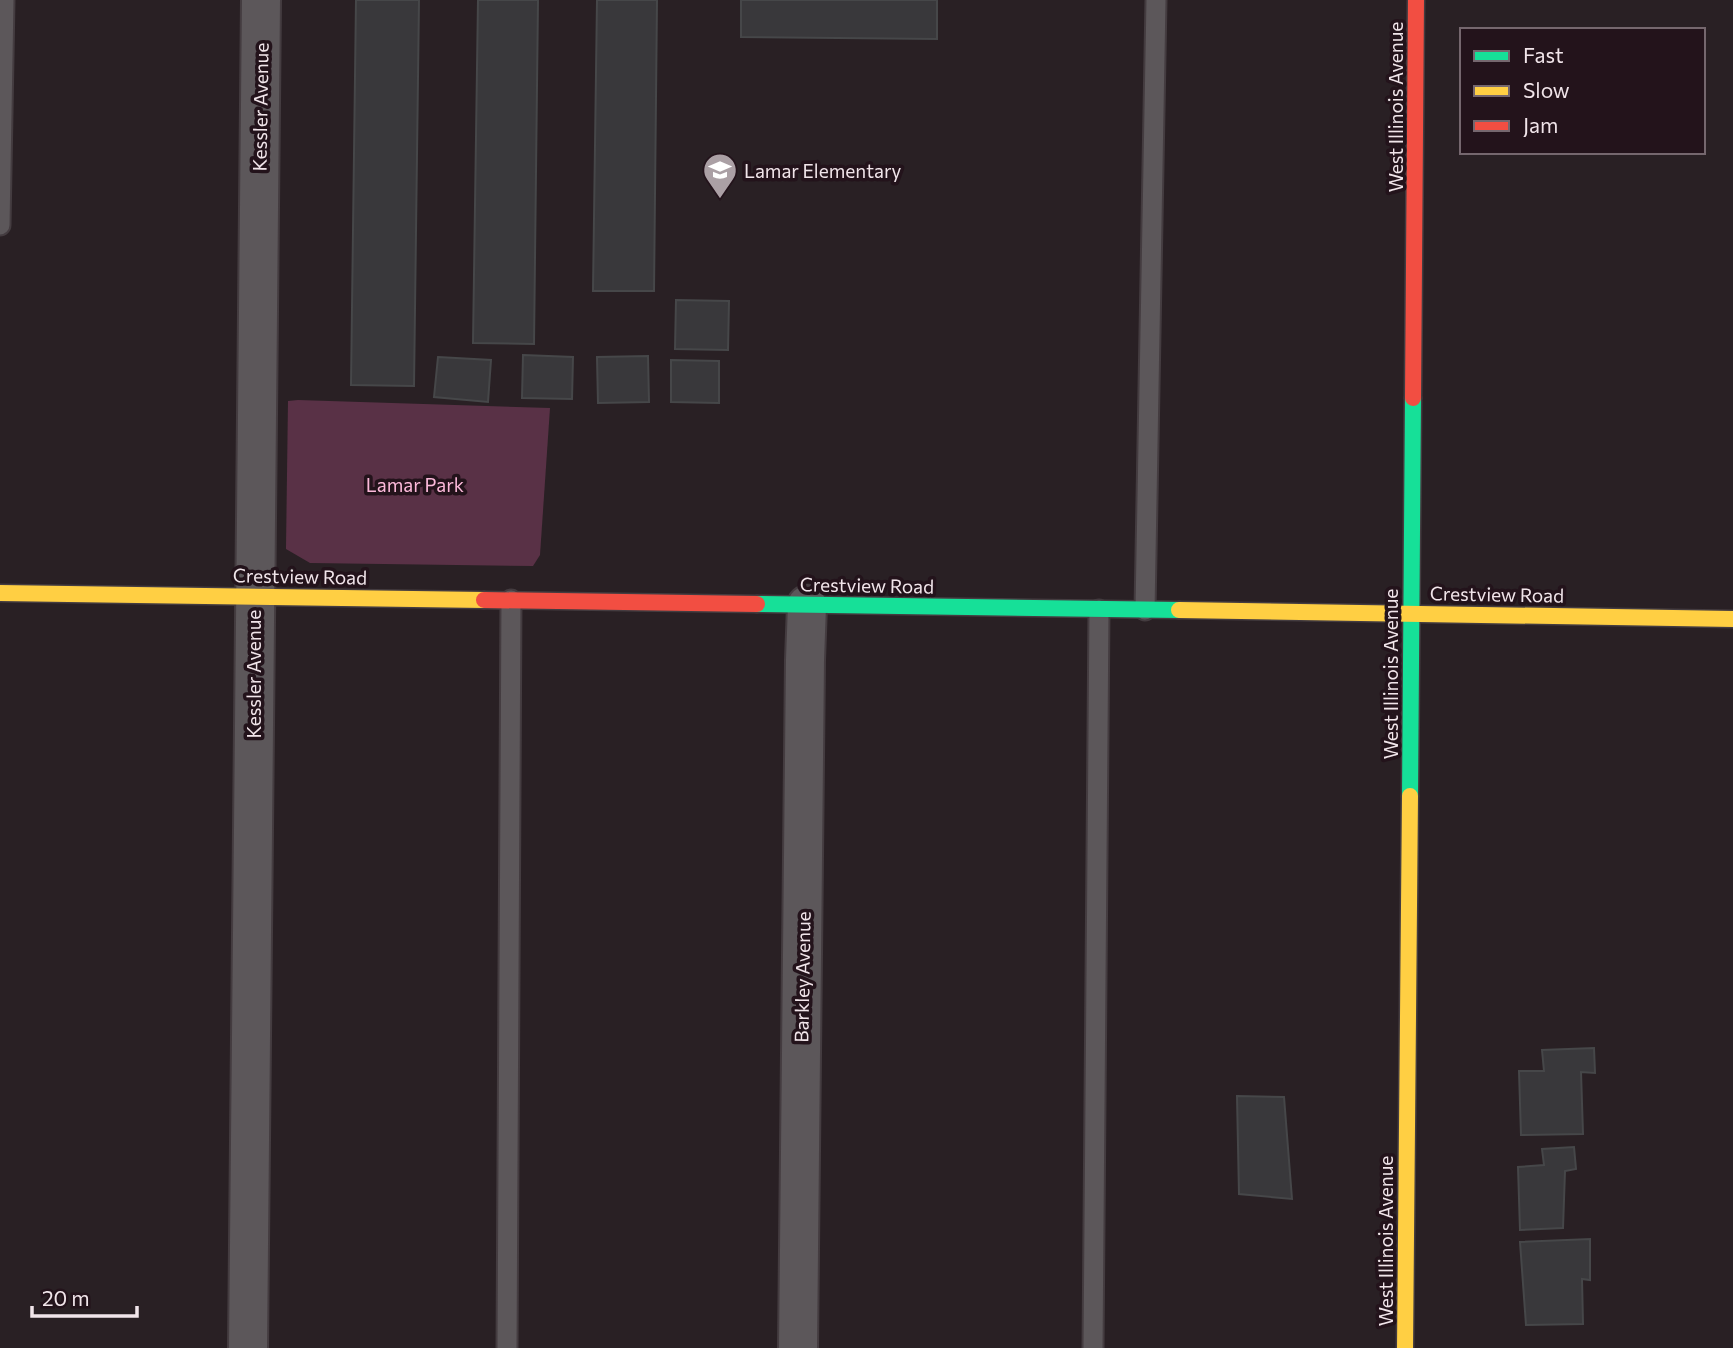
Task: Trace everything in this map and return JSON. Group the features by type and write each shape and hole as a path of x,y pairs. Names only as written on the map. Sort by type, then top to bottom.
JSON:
{"street":[{"name":"Kessler Avenue","path":"248,1348 261,0"},
{"name":"West Illinois Avenue","path":"1405,1348 1416,0"},
{"name":"Crestview Road","path":"0,593 1733,619"},
{"name":"Barkley Avenue","path":"798,1348 807,605"}],"lane":[{"path":"0,225 4,0"},
{"path":"1145,610 1156,0"},
{"path":"508,1348 511,600"},
{"path":"1093,1348 1100,610"}],"green space":[{"name":"Lamar Park","path":"288,401 550,408 540,555 533,566 310,563 286,549"}],"building":[{"path":"356,0 419,0 414,386 351,385"},
{"path":"478,0 538,0 534,344 473,343"},
{"path":"597,0 657,0 654,291 593,291"},
{"path":"741,0 937,0 937,39 741,37"},
{"path":"676,300 729,301 728,350 675,349"},
{"path":"523,355 573,357 572,399 522,398"},
{"path":"648,356 649,402 598,403 597,357"},
{"path":"438,357 491,360 488,402 434,397"},
{"path":"671,360 719,361 719,403 671,402"},
{"path":"1594,1048 1595,1073 1581,1072 1583,1134 1521,1135 1519,1071 1544,1071 1542,1050"},
{"path":"1237,1096 1284,1097 1292,1199 1239,1194"},
{"path":"1574,1147 1576,1169 1565,1171 1563,1228 1520,1230 1518,1167 1544,1165 1542,1149"},
{"path":"1590,1239 1590,1280 1582,1279 1583,1324 1526,1325 1520,1242"}],"traffic: fast":[{"path":"1410,796 1413,398"},
{"path":"757,604 1179,610"}],"traffic: slow":[{"path":"0,593 484,600"},
{"path":"1179,610 1733,619"},
{"path":"1405,1348 1410,796"}],"traffic: jam":[{"path":"1413,398 1416,0"},
{"path":"484,600 757,604"}],"place":[{"name":"Lamar Elementary","path":"720,200"}]}
